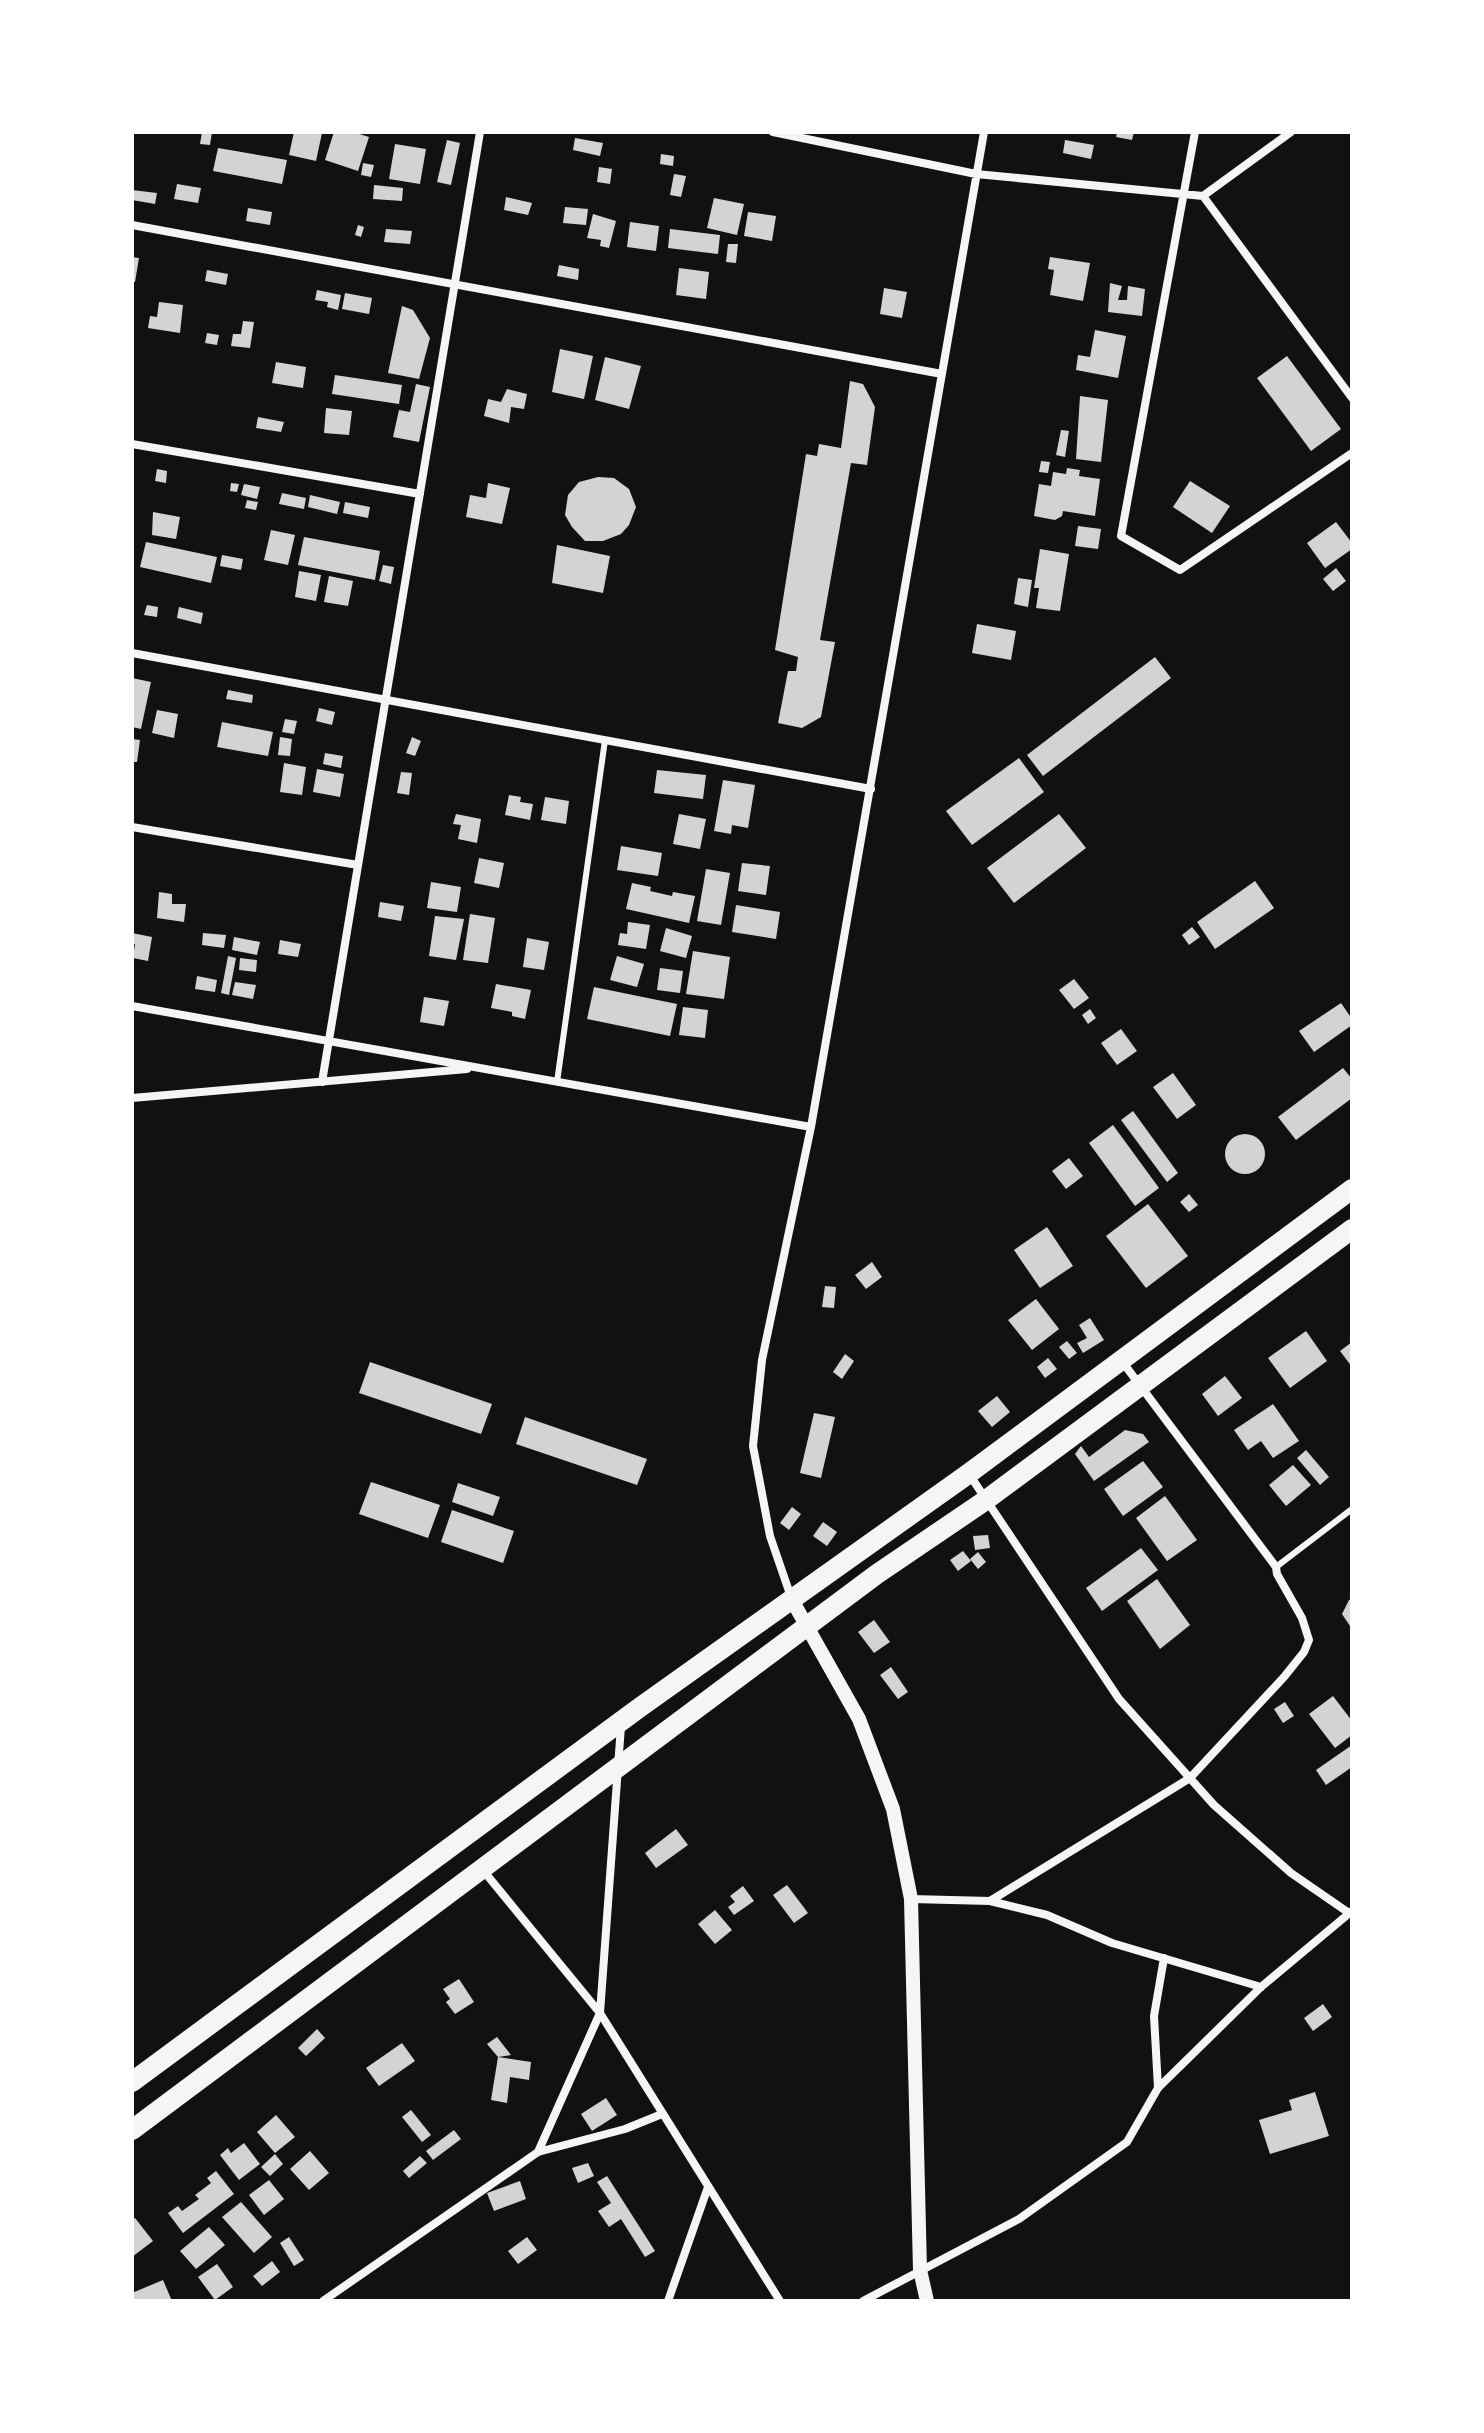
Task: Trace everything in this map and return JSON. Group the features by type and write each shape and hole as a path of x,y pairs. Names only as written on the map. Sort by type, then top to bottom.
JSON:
{"main road":[{"path":"132,2082 622,1722 968,1474 1352,1189"},
{"path":"132,2130 877,1574 986,1500 1352,1229"}],"street":[{"path":"322,1082 480,132"},
{"path":"773,132 976,174 1203,196 1291,132"},
{"path":"927,2301 920,2270 911,1899 893,1809 859,1719 792,1600 770,1536 753,1446 762,1360 811,1127 984,132"},
{"path":"1195,132 1121,536 1180,570 1352,453"},
{"path":"1203,196 1352,398"},
{"path":"132,225 942,374"},
{"path":"132,444 420,494"},
{"path":"132,653 871,789"},
{"path":"132,827 358,865"},
{"path":"132,1006 811,1127"},
{"path":"132,1098 480,1068"},
{"path":"990,1901 1190,1778 1284,1677 1304,1652 1309,1640 1302,1618 1276,1567 1120,1359"},
{"path":"863,2301 1019,2219 1127,2142 1158,2088 1261,1987 1350,1912 1280,1863 1214,1805 1119,1699 968,1474"},
{"path":"538,2152 600,2013 622,1722"},
{"path":"482,1869 600,2013 780,2301"},
{"path":"911,1899 990,1901 1047,1915 1080,1931 1261,1987"},
{"path":"1158,2088 1154,2016 1164,1958"},
{"path":"323,2301 538,2152 625,2129 662,2114"},
{"path":"668,2301 708,2187"}],"lane":[{"path":"557,1082 605,740"},
{"path":"1276,1567 1352,1509"}],"building":[{"path":"202,132 212,132 210,145 200,144"},
{"path":"294,132 322,133 316,161 289,155"},
{"path":"334,132 353,132 369,137 358,171 325,160"},
{"path":"1117,132 1134,132 1132,140 1116,137"},
{"path":"575,138 603,143 600,156 573,150"},
{"path":"447,140 460,143 451,185 437,182"},
{"path":"1065,140 1094,145 1091,159 1063,153"},
{"path":"395,144 426,149 420,184 389,179"},
{"path":"218,148 287,160 282,184 213,171"},
{"path":"661,154 674,156 673,166 660,164"},
{"path":"363,163 374,165 371,177 361,175"},
{"path":"599,167 612,169 610,184 597,182"},
{"path":"674,174 686,176 681,197 670,195"},
{"path":"177,184 201,188 198,203 174,199"},
{"path":"374,185 403,188 402,201 373,199"},
{"path":"132,190 157,193 155,204 132,200"},
{"path":"506,197 532,203 528,215 504,210"},
{"path":"714,198 744,204 737,235 707,228"},
{"path":"565,207 588,209 586,225 563,223"},
{"path":"248,208 272,212 270,225 246,221"},
{"path":"748,212 776,216 772,241 744,236"},
{"path":"593,214 616,221 609,248 600,246 601,240 587,238"},
{"path":"630,222 659,226 656,251 627,247"},
{"path":"358,225 364,227 361,237 355,235"},
{"path":"386,229 412,231 410,244 384,242"},
{"path":"670,229 720,235 718,254 668,248"},
{"path":"728,244 738,244 736,263 726,262"},
{"path":"132,257 139,258 135,282 132,282"},
{"path":"1050,257 1090,263 1083,301 1050,295 1054,270 1048,269"},
{"path":"559,265 579,269 578,280 557,276"},
{"path":"679,268 709,272 706,299 676,295"},
{"path":"207,270 228,274 226,285 205,281"},
{"path":"1110,283 1122,286 1118,300 1127,300 1128,286 1145,289 1142,316 1108,312"},
{"path":"884,288 907,292 902,318 880,314"},
{"path":"317,290 341,295 338,310 327,307 328,302 315,300"},
{"path":"345,293 372,298 369,314 342,309"},
{"path":"159,302 183,305 180,333 148,328 150,316 157,317"},
{"path":"402,306 413,310 430,338 419,379 388,373"},
{"path":"243,321 254,322 250,348 231,346 233,334 241,334"},
{"path":"1095,330 1126,336 1118,378 1076,370 1078,355 1090,357"},
{"path":"207,333 219,335 217,345 205,343"},
{"path":"560,349 593,356 584,399 552,392"},
{"path":"1287,356 1341,429 1311,451 1257,378"},
{"path":"605,357 641,366 629,409 595,400"},
{"path":"276,362 306,367 303,388 272,383"},
{"path":"335,375 402,385 399,404 332,394"},
{"path":"850,381 863,384 875,407 867,465 851,463 820,640 835,642 821,717 802,728 778,723 788,671 796,671 798,657 775,650 806,454 817,456 819,444 841,448"},
{"path":"416,384 430,387 419,442 393,437 399,410 410,412"},
{"path":"507,389 527,394 524,409 511,407 509,423 484,416 488,399 501,402"},
{"path":"1080,396 1108,400 1101,462 1076,459"},
{"path":"326,408 352,411 349,435 324,433"},
{"path":"258,417 284,422 281,432 256,428"},
{"path":"1061,430 1069,431 1065,457 1056,455"},
{"path":"1041,461 1050,462 1048,473 1039,472"},
{"path":"1067,468 1080,470 1079,476 1100,479 1095,516 1063,511 1062,516 1055,520 1034,516 1039,484 1051,486 1053,472 1066,474"},
{"path":"157,469 167,471 166,483 155,481"},
{"path":"598,477 614,478 629,489 636,507 629,525 621,534 603,541 585,541 565,515 568,495 579,482"},
{"path":"1190,481 1230,506 1212,533 1173,507"},
{"path":"231,483 239,484 237,492 230,491"},
{"path":"488,483 510,488 502,524 466,517 470,495 486,498"},
{"path":"244,484 260,487 257,499 241,495"},
{"path":"282,493 306,498 304,509 279,504"},
{"path":"310,495 340,502 337,514 308,507"},
{"path":"247,500 258,502 256,510 245,508"},
{"path":"345,502 370,507 368,518 343,513"},
{"path":"153,512 180,517 176,539 152,535"},
{"path":"1336,522 1352,543 1352,549 1325,568 1307,543"},
{"path":"1078,526 1101,529 1098,549 1075,546"},
{"path":"271,530 295,535 288,565 264,560"},
{"path":"304,537 380,551 375,580 298,565"},
{"path":"146,542 217,557 211,583 140,567"},
{"path":"557,545 610,556 603,593 552,583"},
{"path":"1040,549 1069,554 1060,611 1036,608 1039,588 1034,588"},
{"path":"222,555 243,559 241,570 220,566"},
{"path":"383,565 394,567 391,584 379,581"},
{"path":"1336,568 1346,581 1333,591 1323,579"},
{"path":"299,571 321,575 316,601 295,597"},
{"path":"329,576 353,581 348,606 324,602"},
{"path":"1018,578 1032,580 1028,607 1014,604"},
{"path":"147,605 158,607 157,617 144,615"},
{"path":"179,607 203,613 201,624 177,618"},
{"path":"977,624 1016,631 1011,660 972,653"},
{"path":"1155,657 1171,678 1043,776 1027,755"},
{"path":"132,678 151,682 141,729 132,727"},
{"path":"228,690 253,695 252,703 226,699"},
{"path":"319,708 335,712 332,725 316,721"},
{"path":"157,710 178,714 174,738 152,733"},
{"path":"285,719 297,721 294,734 282,732"},
{"path":"222,722 273,732 268,756 217,747"},
{"path":"280,737 292,739 290,756 278,755"},
{"path":"412,737 421,741 415,756 406,753"},
{"path":"132,739 140,740 137,762 132,762"},
{"path":"325,753 343,756 341,768 323,764"},
{"path":"1019,758 1044,792 972,845 946,811"},
{"path":"284,763 306,767 302,795 280,792"},
{"path":"317,769 344,774 340,797 313,792"},
{"path":"657,770 706,775 703,799 654,793"},
{"path":"401,772 412,773 409,795 397,793"},
{"path":"723,780 755,785 748,828 732,825 731,834 714,831"},
{"path":"509,795 521,797 520,802 533,804 530,820 505,815"},
{"path":"545,797 569,801 566,824 541,820"},
{"path":"456,814 481,819 477,843 458,839 461,825 453,824"},
{"path":"679,814 706,819 700,849 673,844"},
{"path":"1059,814 1086,848 1014,903 987,868"},
{"path":"621,846 662,853 658,876 617,870"},
{"path":"479,858 504,863 499,888 474,883"},
{"path":"742,863 770,866 766,895 738,891"},
{"path":"706,869 730,873 721,925 697,921"},
{"path":"1255,881 1274,908 1215,949 1197,922"},
{"path":"431,882 461,887 457,912 427,908"},
{"path":"632,883 672,896 673,892 695,896 689,923 626,909"},
{"path":"159,892 172,894 172,904 186,904 184,922 157,918"},
{"path":"380,902 404,906 401,921 378,917"},
{"path":"736,905 780,912 776,939 732,932"},
{"path":"470,914 495,918 488,963 463,960"},
{"path":"435,916 464,919 456,960 429,956"},
{"path":"628,922 650,925 646,949 618,945 620,933 627,934"},
{"path":"1192,927 1200,937 1189,945 1182,935"},
{"path":"666,928 692,936 686,958 660,951"},
{"path":"132,933 152,937 148,961 133,958 135,944 132,944"},
{"path":"203,933 226,935 224,948 202,945"},
{"path":"234,937 260,942 257,955 232,950"},
{"path":"527,938 549,942 544,970 523,967"},
{"path":"280,940 301,944 298,957 278,954"},
{"path":"693,951 730,957 724,999 686,994"},
{"path":"228,956 236,958 229,995 221,993"},
{"path":"617,956 644,964 637,987 610,980"},
{"path":"240,958 257,960 256,972 239,970"},
{"path":"660,968 683,971 680,993 657,990"},
{"path":"197,976 217,980 215,992 195,989"},
{"path":"1074,979 1089,998 1074,1009 1059,990"},
{"path":"235,982 256,985 253,999 232,995"},
{"path":"496,984 531,990 525,1019 512,1016 512,1012 491,1008"},
{"path":"594,987 677,1004 670,1036 587,1019"},
{"path":"424,997 449,1001 444,1026 420,1022"},
{"path":"1341,1003 1352,1019 1352,1025 1314,1052 1299,1031"},
{"path":"683,1007 708,1010 705,1038 679,1035"},
{"path":"1090,1009 1096,1018 1088,1024 1082,1015"},
{"path":"1121,1029 1137,1051 1117,1065 1101,1043"},
{"path":"1343,1068 1352,1079 1352,1098 1296,1140 1278,1117"},
{"path":"1173,1073 1196,1105 1177,1119 1153,1087"},
{"path":"1133,1111 1178,1173 1167,1182 1121,1120"},
{"path":"1113,1125 1159,1188 1135,1206 1089,1143"},
{"path":"1245,1134 1259,1140 1265,1154 1259,1168 1245,1174 1231,1168 1225,1154 1231,1140"},
{"path":"1069,1158 1083,1176 1066,1189 1052,1171"},
{"path":"1189,1194 1198,1205 1189,1212 1180,1202"},
{"path":"1148,1204 1188,1256 1146,1288 1106,1236"},
{"path":"1047,1227 1073,1266 1040,1288 1014,1250"},
{"path":"872,1262 882,1277 866,1289 855,1275"},
{"path":"825,1286 836,1287 834,1308 822,1307"},
{"path":"1036,1299 1059,1329 1032,1350 1008,1320"},
{"path":"1090,1318 1104,1340 1083,1353 1077,1343 1087,1338 1079,1325"},
{"path":"1306,1331 1327,1361 1290,1388 1268,1358"},
{"path":"1067,1341 1077,1353 1069,1359 1059,1347"},
{"path":"1352,1342 1352,1367 1340,1351"},
{"path":"845,1354 854,1361 842,1379 833,1372"},
{"path":"1048,1358 1057,1369 1045,1378 1037,1367"},
{"path":"370,1362 492,1404 481,1434 359,1393"},
{"path":"1225,1376 1242,1398 1218,1416 1202,1394"},
{"path":"997,1396 1010,1412 992,1427 978,1411"},
{"path":"1273,1404 1299,1441 1273,1458 1261,1441 1248,1450 1234,1430"},
{"path":"814,1413 835,1417 821,1478 800,1473"},
{"path":"525,1417 647,1459 637,1485 516,1444"},
{"path":"1125,1430 1143,1434 1149,1442 1094,1481 1075,1454 1081,1446 1089,1457"},
{"path":"1306,1450 1329,1477 1320,1485 1297,1458"},
{"path":"1143,1461 1163,1487 1123,1516 1104,1489"},
{"path":"1293,1465 1311,1485 1286,1506 1269,1485"},
{"path":"371,1482 440,1505 428,1538 359,1514"},
{"path":"458,1483 500,1497 493,1516 452,1502"},
{"path":"1165,1496 1197,1540 1167,1561 1136,1518"},
{"path":"792,1507 801,1514 789,1530 780,1523"},
{"path":"452,1510 514,1531 503,1563 441,1542"},
{"path":"823,1522 837,1532 827,1546 813,1536"},
{"path":"988,1535 990,1548 975,1550 973,1536"},
{"path":"1141,1548 1158,1570 1102,1611 1086,1588"},
{"path":"963,1551 971,1561 958,1571 950,1560"},
{"path":"978,1552 986,1562 978,1569 970,1559"},
{"path":"1157,1579 1190,1625 1160,1649 1127,1601"},
{"path":"1352,1599 1352,1629 1342,1614"},
{"path":"874,1620 890,1642 874,1653 858,1632"},
{"path":"891,1667 908,1692 898,1699 880,1675"},
{"path":"1333,1696 1352,1721 1352,1735 1335,1748 1309,1714"},
{"path":"1285,1702 1294,1716 1283,1723 1274,1709"},
{"path":"1352,1745 1352,1767 1326,1785 1316,1770"},
{"path":"676,1829 688,1845 656,1868 645,1853"},
{"path":"787,1885 808,1913 794,1923 773,1895"},
{"path":"743,1886 754,1901 734,1915 728,1907 735,1902 730,1896"},
{"path":"715,1910 732,1930 715,1944 698,1924"},
{"path":"459,1979 474,2002 455,2014 446,2002 450,1999 443,1989"},
{"path":"1323,2004 1332,2017 1313,2031 1304,2018"},
{"path":"317,2029 325,2038 306,2056 298,2048"},
{"path":"497,2037 511,2055 498,2057 487,2044"},
{"path":"402,2043 415,2061 379,2086 366,2068"},
{"path":"498,2057 531,2062 529,2080 510,2077 507,2103 491,2100"},
{"path":"1315,2092 1329,2136 1270,2154 1259,2120 1292,2110 1289,2100"},
{"path":"606,2098 617,2115 592,2131 581,2114"},
{"path":"411,2110 431,2135 422,2142 402,2117"},
{"path":"276,2115 295,2137 275,2153 257,2132"},
{"path":"454,2130 461,2139 433,2160 426,2151"},
{"path":"244,2143 260,2164 239,2180 220,2155 228,2148 231,2153"},
{"path":"310,2151 329,2173 309,2190 290,2169"},
{"path":"275,2154 283,2164 270,2176 261,2167"},
{"path":"420,2156 427,2163 409,2178 403,2171"},
{"path":"588,2163 594,2176 578,2183 572,2168"},
{"path":"216,2171 234,2194 183,2233 168,2213 178,2206 182,2211 199,2199 195,2195 211,2183 207,2178"},
{"path":"607,2176 655,2251 645,2257 621,2219 609,2227 598,2211 611,2203 597,2182"},
{"path":"269,2180 284,2199 264,2215 249,2195"},
{"path":"520,2181 526,2199 494,2211 487,2193"},
{"path":"241,2202 272,2237 254,2253 222,2217"},
{"path":"135,2218 153,2241 132,2257 132,2220"},
{"path":"209,2227 225,2245 196,2269 180,2251"},
{"path":"289,2237 304,2260 294,2266 280,2243"},
{"path":"527,2237 537,2250 518,2264 508,2251"},
{"path":"272,2261 280,2272 262,2286 253,2276"},
{"path":"217,2264 233,2287 215,2300 198,2277"},
{"path":"163,2280 172,2301 135,2301 132,2293"}]}
